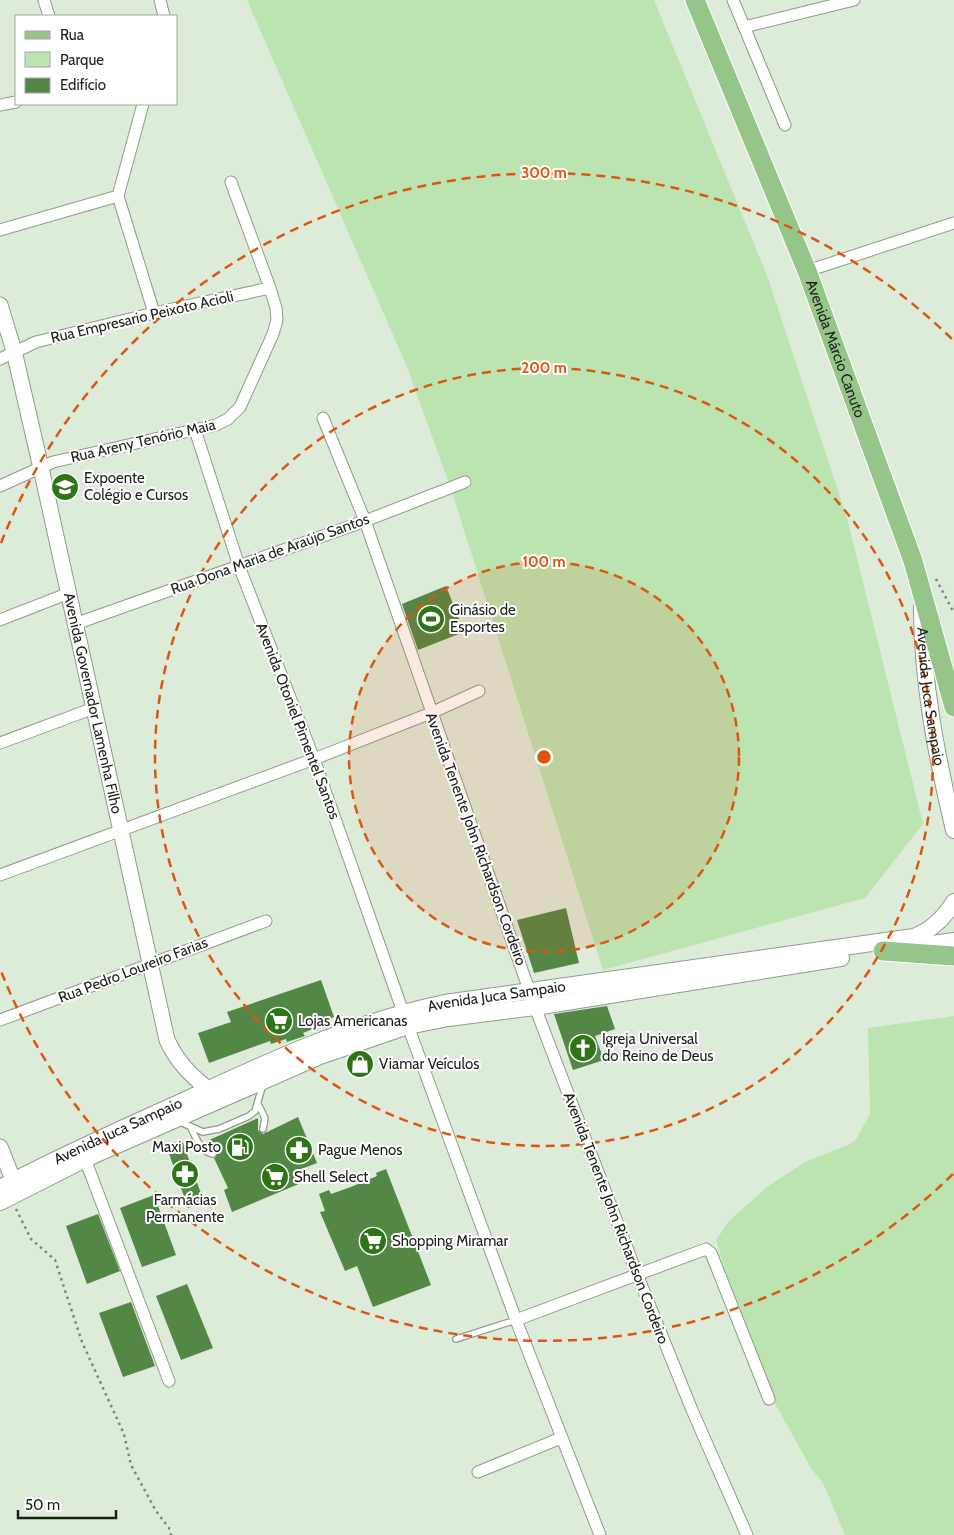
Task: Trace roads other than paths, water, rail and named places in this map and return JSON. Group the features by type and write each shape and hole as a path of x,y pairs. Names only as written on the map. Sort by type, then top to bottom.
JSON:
{"main road":[{"name":"Avenida Márcio Canuto","path":"695,0 808,271 855,406 913,560 954,707"},
{"path":"913,560 934,602 954,654"},
{"name":"Avenida Juca Sampaio","path":"922,590 922,632 932,724 954,830"},
{"name":"Avenida Juca Sampaio","path":"533,999 914,936 926,932 943,917 954,902"},
{"name":"Avenida Juca Sampaio","path":"8,1192 445,1003 533,999 954,941"},
{"path":"883,952 954,956"},
{"name":"Avenida Juca Sampaio","path":"8,1192 208,1089 314,1043 405,1019"}],"street":[{"path":"44,0 49,15"},
{"path":"160,0 164,15"},
{"path":"733,0 785,125"},
{"path":"744,27 854,0"},
{"path":"0,105 15,102"},
{"path":"143,105 118,196 154,313"},
{"name":"Rua Areny Tenório Maia","path":"0,486 53,462 195,430 228,419 240,406 273,334 277,320 276,308 270,288 231,182"},
{"path":"0,230 118,196"},
{"path":"808,271 954,223"},
{"name":"Rua Empresario Peixoto Acioli","path":"0,359 36,342 154,313 270,288"},
{"name":"Avenida Governador Lamenha Filho","path":"0,305 14,351 41,468 167,1040 182,1066 208,1089"},
{"name":"Avenida Tenente John Richardson Cordeiro","path":"323,418 365,521 533,999 637,1274 692,1410 747,1535"},
{"name":"Avenida Otoniel Pimentel Santos","path":"195,430 239,566 314,758 405,1019 516,1320 600,1535"},
{"name":"Rua Dona Maria de Araújo Santos","path":"75,624 365,521 465,482"},
{"path":"0,620 69,593"},
{"path":"0,875 314,758 431,713 480,691"},
{"path":"0,743 94,708"},
{"name":"Rua Pedro Loureiro Farias","path":"0,1020 266,921"},
{"path":"0,1147 8,1192"},
{"name":"Avenida Juca Sampaio","path":"85,1159 169,1381"},
{"path":"516,1320 701,1249 706,1249 711,1253 768,1399"},
{"path":"478,1472 561,1438"}],"lane":[{"path":"176,1120 203,1132 219,1129 249,1116 258,1104 264,1082"},
{"path":"258,1104 265,1118 263,1129"},
{"path":"191,1128 199,1144 207,1153 213,1154"},
{"path":"456,1339 516,1320"}],"place":[{"name":"Expoente Colégio e Cursos","path":"65,487"},
{"name":"Ginásio de Esportes","path":"431,619"},
{"name":"Lojas Americanas","path":"279,1021"},
{"name":"Igreja Universal do Reino de Deus","path":"583,1048"},
{"name":"Viamar Veículos","path":"360,1064"},
{"name":"Maxi Posto","path":"240,1147"},
{"name":"Pague Menos","path":"299,1150"},
{"name":"Farmácias Permanente","path":"185,1174"},
{"name":"Shell Select","path":"275,1177"},
{"name":"Shopping Miramar","path":"373,1241"}]}
